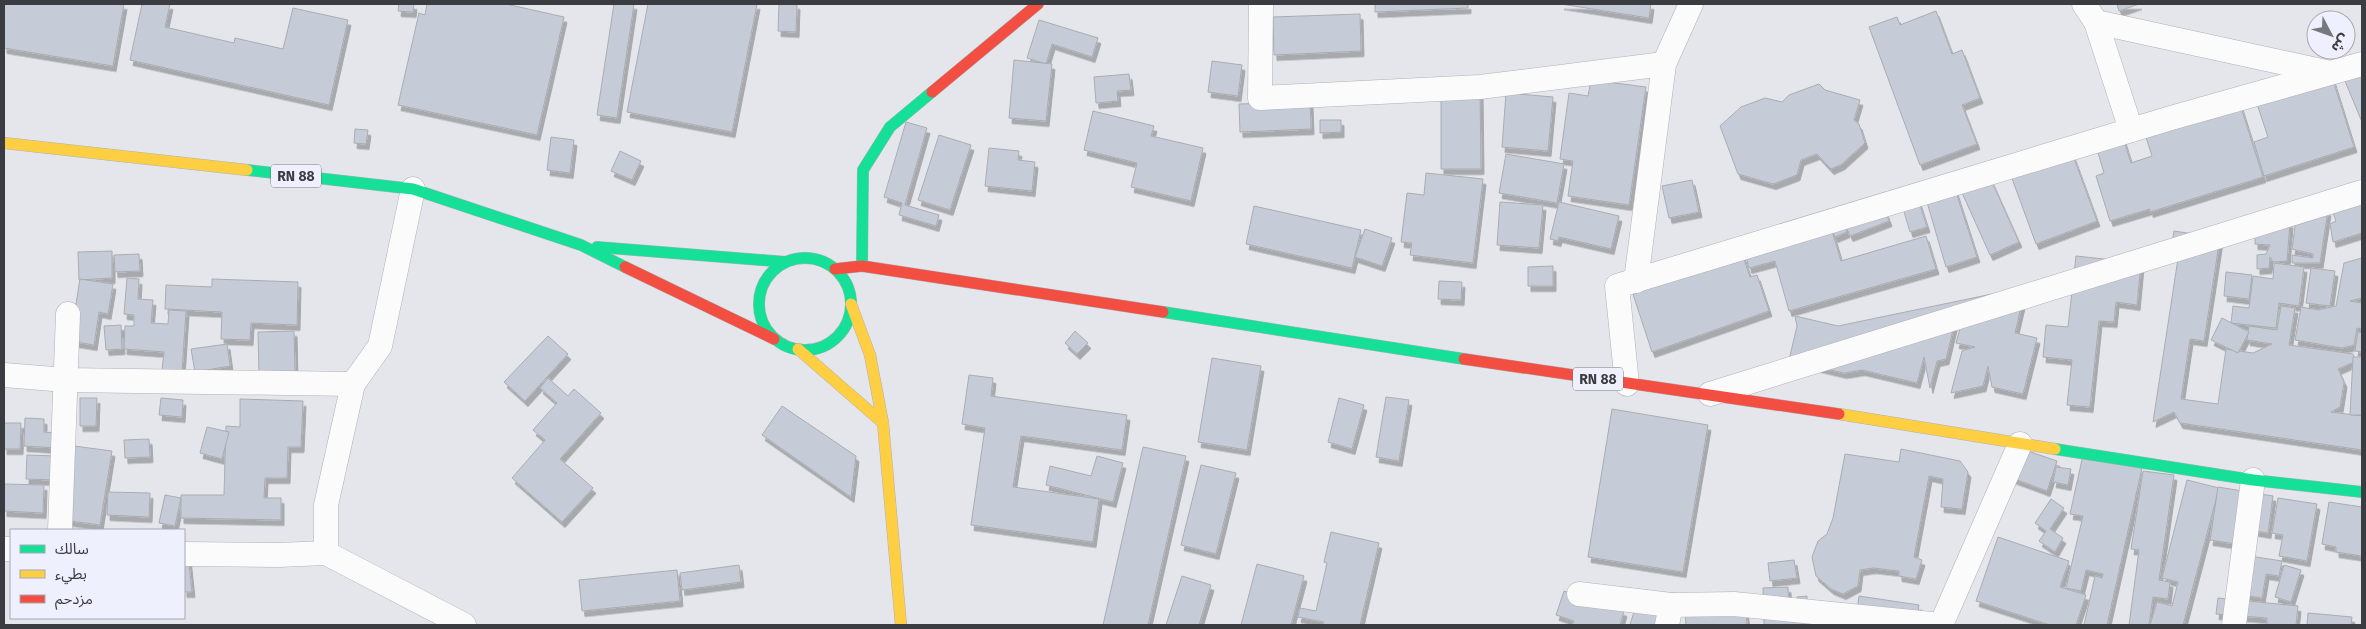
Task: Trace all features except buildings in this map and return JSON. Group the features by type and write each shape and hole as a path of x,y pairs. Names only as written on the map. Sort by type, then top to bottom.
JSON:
{"main road":[{"path":"862,266 863,170 890,127 1038,4"},
{"name":"RN 88","path":"4,143 413,189 581,245 774,339"},
{"name":"RN 88","path":"581,245 786,262"},
{"path":"851,304 849,317 835,339 811,350 786,346 774,339 760,317 758,304 760,291 774,269 798,258 812,258 824,262 835,269 846,285 851,304 870,354 883,423 901,625"},
{"name":"RN 88","path":"835,269 862,266 1628,384 1710,394 2254,480 2362,492"},
{"path":"798,349 883,423"}],"street":[{"path":"1261,4 1260,98 1480,87 1664,64"},
{"path":"1636,281 1664,64 1691,4"},
{"path":"2090,13 2330,73"},
{"path":"2090,13 2131,130"},
{"path":"1628,384 1617,286 2131,130 2362,64"},
{"path":"326,553 326,506 353,384 380,346 413,189"},
{"path":"1710,394 2362,192"},
{"path":"60,529 68,314"},
{"path":"4,375 66,380 353,384"},
{"path":"1579,594 1669,615 1734,604 1942,625 2020,444"},
{"path":"2234,625 2254,480"},
{"path":"185,554 278,555 326,553 464,625"}],"traffic: fast":[{"path":"862,266 863,170 890,127 932,92"},
{"path":"247,170 413,189 581,245 625,267"},
{"path":"597,247 786,262"},
{"path":"805,258 814,259 831,266 843,278 850,295 851,304 850,313 843,330 831,342 814,349 805,350 796,349 779,342 767,330 760,313 759,304 760,295 767,278 779,266 796,259 805,258"},
{"path":"1163,312 1464,359"},
{"path":"2055,449 2253,480 2362,492"}],"traffic: slow":[{"path":"4,143 247,170"},
{"path":"851,304 870,355 883,423 901,625"},
{"path":"798,349 883,423"},
{"path":"1839,414 2055,449"}],"traffic: jam":[{"path":"932,92 1038,4"},
{"path":"835,269 862,266 1163,312"},
{"path":"625,267 774,339"},
{"path":"1464,359 1839,414"}]}
